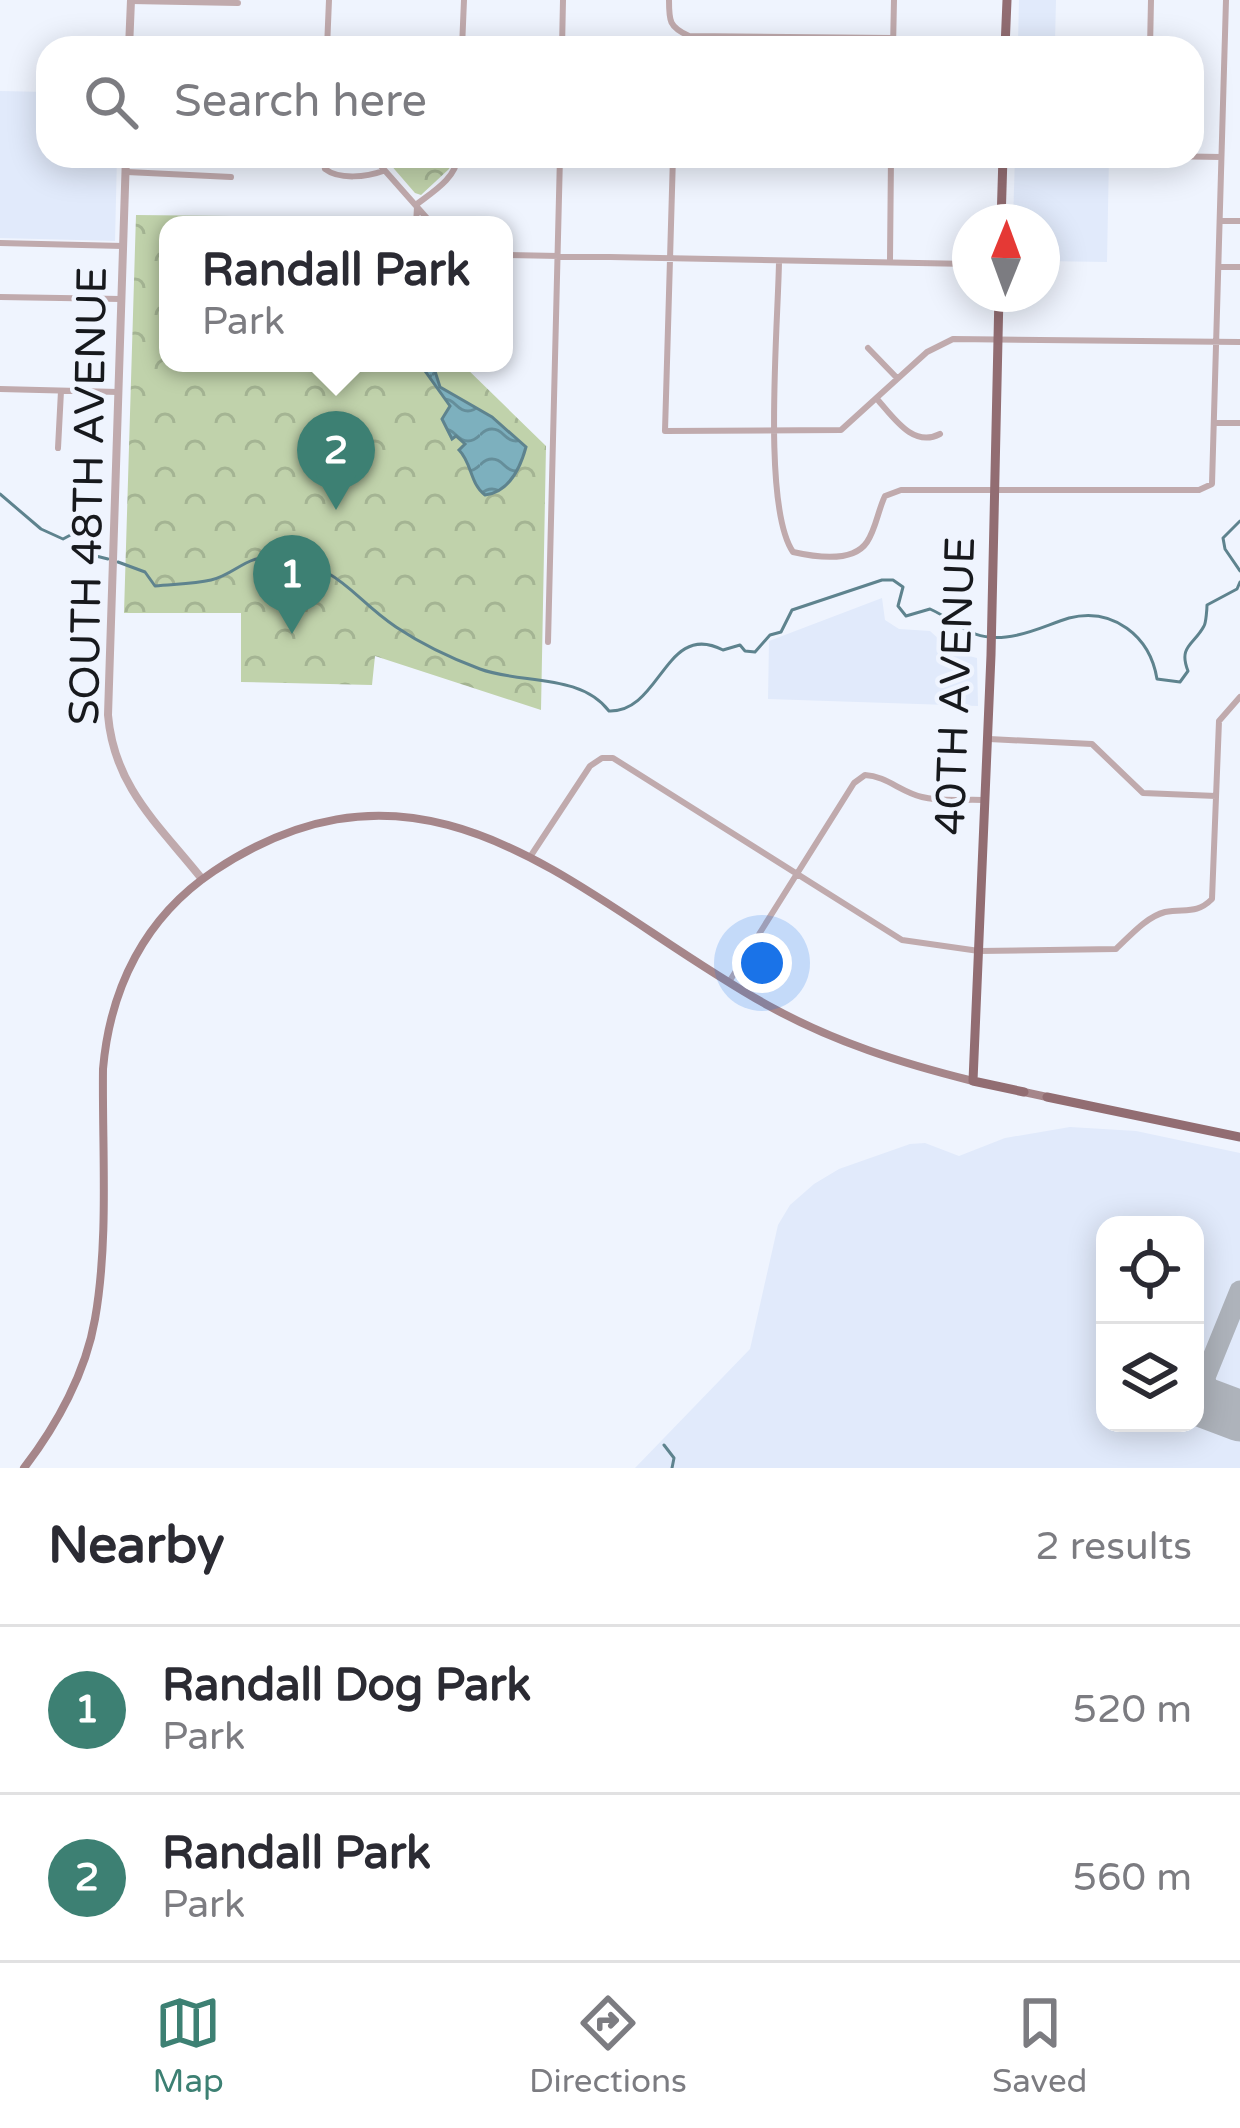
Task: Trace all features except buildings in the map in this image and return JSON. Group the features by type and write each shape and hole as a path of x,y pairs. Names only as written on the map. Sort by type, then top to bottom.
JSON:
{"main road":[{"path":"1005,36 1006,0"},
{"path":"1002,204 1003,168"},
{"name":"40TH AVENUE","path":"973,1081 991,655 999,312"},
{"path":"27,1467 59,1415 83,1361 95,1318 104,1053 119,986 143,940 175,902 202,879 277,834 357,815 423,818 452,825 530,857 729,982 821,1033 886,1059 1240,1137"}],"street":[{"path":"130,36 131,0 238,3"},
{"path":"328,36 329,0"},
{"path":"462,36 464,0"},
{"path":"562,36 563,0"},
{"path":"669,0 669,20 674,29 689,36"},
{"path":"893,36 894,0"},
{"path":"1150,36 1151,0"},
{"path":"779,262 774,488 784,539 794,552 815,557 853,553 865,545 885,496 901,490 1199,490 1212,484 1226,0"},
{"path":"1204,157 1221,157"},
{"name":"SOUTH 48TH AVENUE","path":"125,168 110,749 122,778 202,879"},
{"path":"326,168 334,175 385,170 426,216"},
{"path":"417,204 455,168"},
{"path":"548,642 560,168"},
{"path":"673,168 665,431 776,434 842,430 943,342 998,338 1240,342"},
{"path":"890,262 891,168"},
{"path":"125,172 231,177"},
{"path":"416,216 417,204"},
{"path":"1220,221 1240,221"},
{"path":"0,243 123,246"},
{"path":"513,255 952,264"},
{"path":"1219,267 1240,267"},
{"path":"0,297 121,298"},
{"path":"868,348 897,378"},
{"path":"0,389 118,392"},
{"path":"58,448 61,391"},
{"path":"877,399 905,430 919,438 940,434"},
{"path":"1215,423 1240,423"},
{"path":"530,857 590,766 602,758 613,758 902,940 979,950 1116,949 1161,913 1197,911 1212,899 1219,721 1240,697"},
{"path":"985,739 1092,744 1144,793 1216,796"},
{"path":"729,982 854,783 866,775 927,799 983,800"}],"shaded area":[{"path":"1019,0 1056,0 1055,36 1018,36"},
{"path":"0,91 36,92 36,168 117,168 115,241 0,238"},
{"path":"1015,168 1109,168 1107,262 1060,261 1060,204 1014,204"},
{"path":"882,598 885,620 899,629 930,631 953,652 977,658 978,706 768,699 769,641"},
{"path":"1070,1127 1136,1131 1240,1153 1240,1468 635,1468 750,1349 778,1225 790,1205 839,1169 910,1144 925,1143 959,1156 1005,1138"}],"green space":[{"path":"393,168 449,168 421,195"},
{"path":"136,215 234,216 159,216 159,372 470,372 546,446 541,710 375,656 372,685 241,682 241,613 124,613"}],"water":[{"path":"426,372 435,372 440,387 492,417 526,447 517,471 501,489 485,495 476,485 459,450 465,444 456,436 452,439 442,419 450,406"}],"waterway":[{"path":"0,494 41,529 63,539 78,531 93,539 96,556 108,559"},
{"path":"1240,521 1223,538 1240,571"},
{"path":"118,562 145,572 155,586 211,580 258,558 301,562 332,576 380,616 437,650 496,674 566,685 597,699 609,711 626,708 641,698 688,647 704,644 723,650 740,645 755,652 770,635 781,632 792,610 882,580 903,587 898,606 906,616 930,609 983,636 1014,636 1085,616 1114,621 1138,638 1157,679 1180,682 1188,671 1186,651 1204,626 1207,605 1237,589 1240,582"},
{"path":"664,1445 674,1458 672,1468"}],"taxiway":[{"path":"1217,1407 1205,1377 1240,1291"}],"runway":[{"path":"1204,1402 1240,1416"}],"place":[{"name":"Randall Park","path":"336,510"},
{"name":"Randall Dog Park","path":"292,634"}]}
